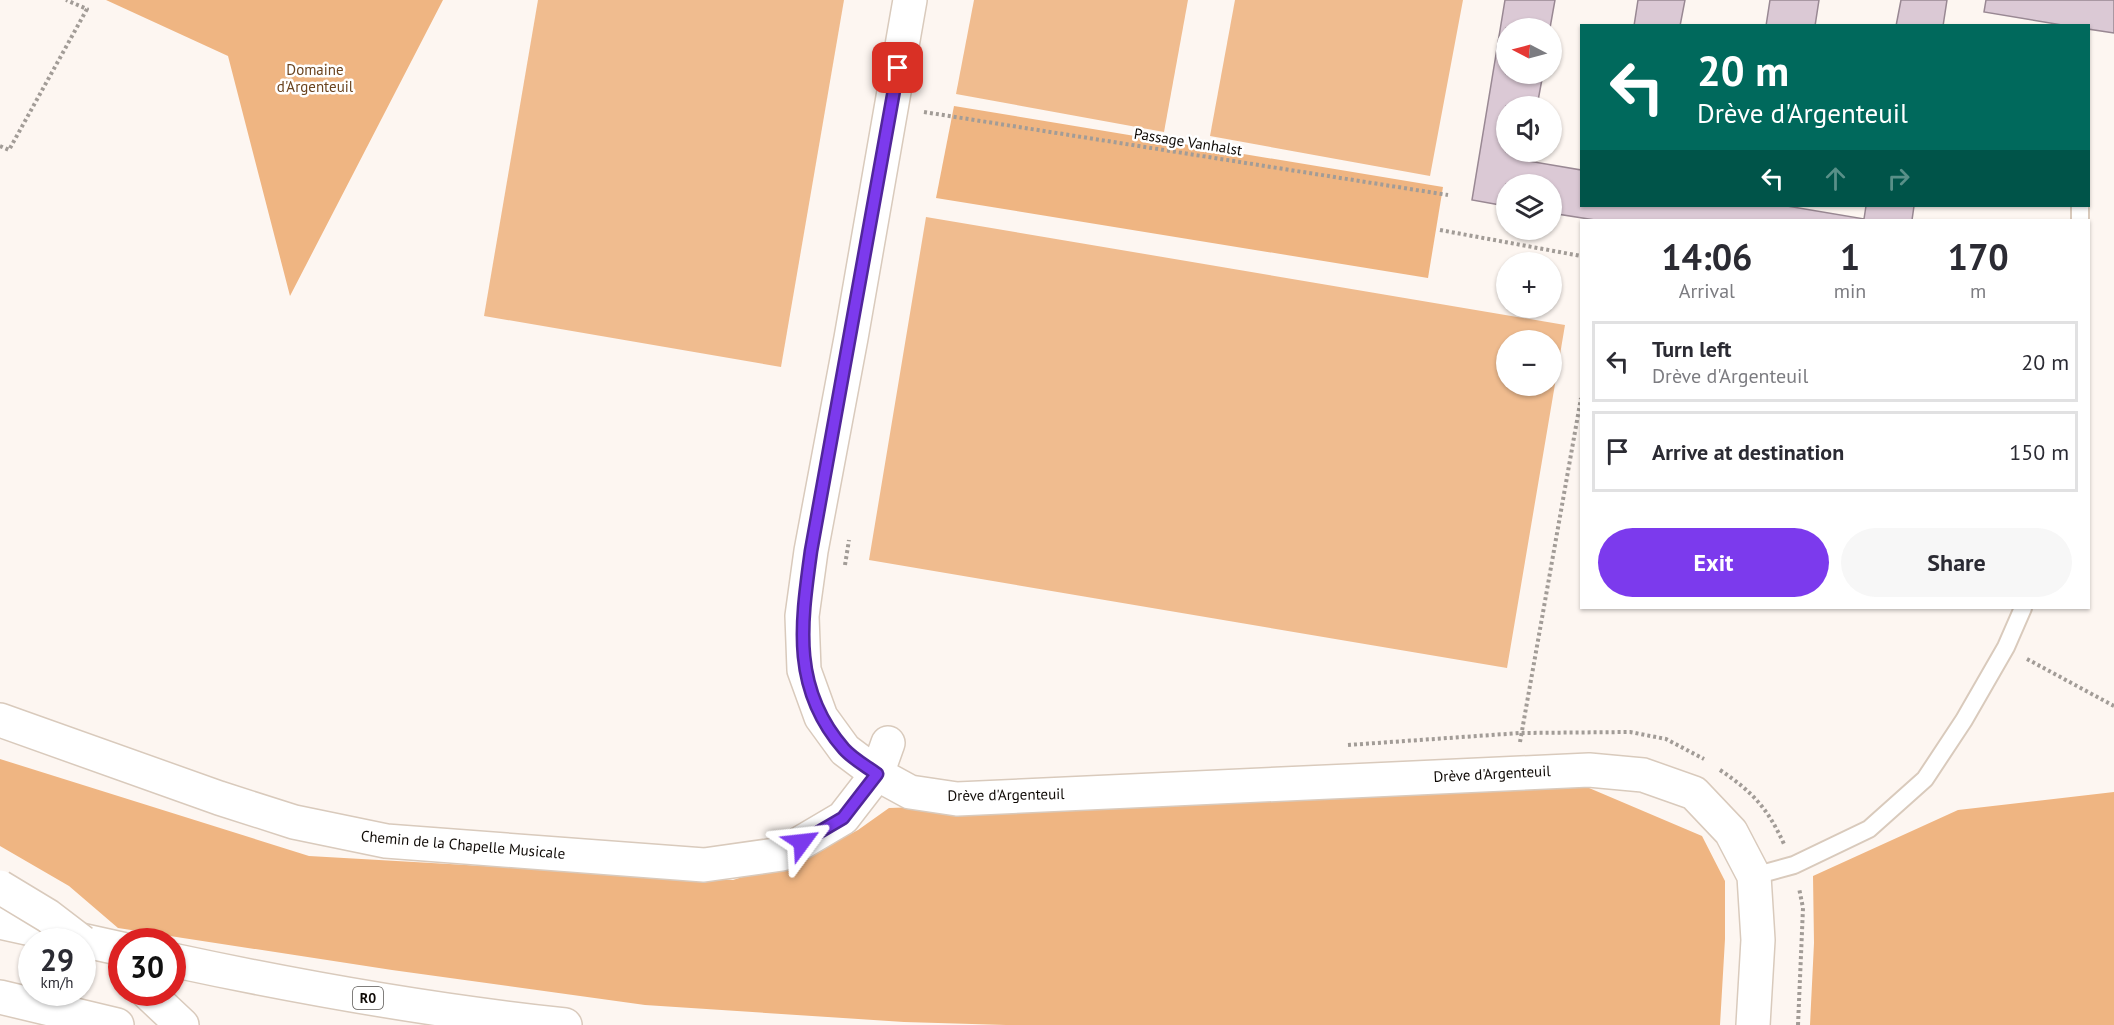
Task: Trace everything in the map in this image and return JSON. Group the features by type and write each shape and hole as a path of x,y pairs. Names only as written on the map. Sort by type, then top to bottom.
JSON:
{"main road":[{"name":"Drève d'Argenteuil","path":"910,0 811,551 802,616 804,670 821,717 845,750 877,774 910,792 957,799 1517,772 1589,770 1643,775 1694,793 1731,832 1754,876 1758,940 1753,1025"},
{"name":"Chemin de la Chapelle Musicale","path":"0,720 294,822 386,841 704,866 782,854 843,818 877,774 888,744"},
{"path":"0,887 64,928"},
{"path":"0,922 108,946"},
{"path":"96,953 108,962"},
{"name":"R0","path":"186,963 292,986 507,1019 564,1025"},
{"path":"0,997 117,1025"},
{"path":"162,1006 182,1025"}],"lane":[{"path":"1754,876 1794,865 1869,829 1917,786 1925,778 1964,720 2006,647 2023,609"}],"path":[{"path":"0,146 9,150 87,9 66,0"},
{"name":"Passage Vanhalst","path":"926,101 924,112 1448,195"},
{"path":"1440,230 1580,256"},
{"path":"1517,772 1520,733 1580,403"},
{"path":"843,575 851,529"},
{"path":"2006,647 2114,706"},
{"path":"1798,1025 1802,942"}],"shaded area":[{"path":"538,0 844,0 781,367 484,316"},
{"path":"974,0 1188,0 1164,132 956,94"},
{"path":"1235,0 1463,0 1430,176 1210,136"},
{"path":"926,217 1496,313 1496,318 1524,318 1565,325 1562,343 1562,330 1496,330 1496,396 1553,396 1507,668 869,560"}],"green space":[{"name":"Domaine d'Argenteuil","path":"106,0 443,0 290,296 228,56"},
{"path":"954,106 1443,187 1428,278 936,198"},
{"path":"0,759 309,856 733,880 807,857 858,830 889,808 1582,785 1702,836 1725,881 1725,939 1720,1025 1006,1025 904,1022 645,1005 186,938 186,928 118,928 69,886 0,846"},
{"path":"2114,792 2114,1025 1810,1025 1814,943 1813,876 1958,810"}],"building":[{"path":"1505,0 1555,0 1552,18 1502,18"},
{"path":"1638,0 1685,0 1680,24 1634,24"},
{"path":"1770,0 1819,0 1815,24 1766,24"},
{"path":"1901,0 1947,0 1943,24 1896,24"},
{"path":"1986,0 2114,0 2114,33 2090,29 2090,24 2056,24 1984,12"},
{"path":"1496,55 1496,84 1541,84 1539,96 1496,96 1496,162 1534,162 1580,170 1580,207 1793,207 1864,219 1589,219 1562,215 1562,174 1496,174 1496,204 1472,200"},
{"path":"1866,207 1914,207 1912,219 1864,219"}],"route":[{"path":"802,842 843,818 877,774 845,750 821,717 804,670 802,616 811,551 898,68"}]}
